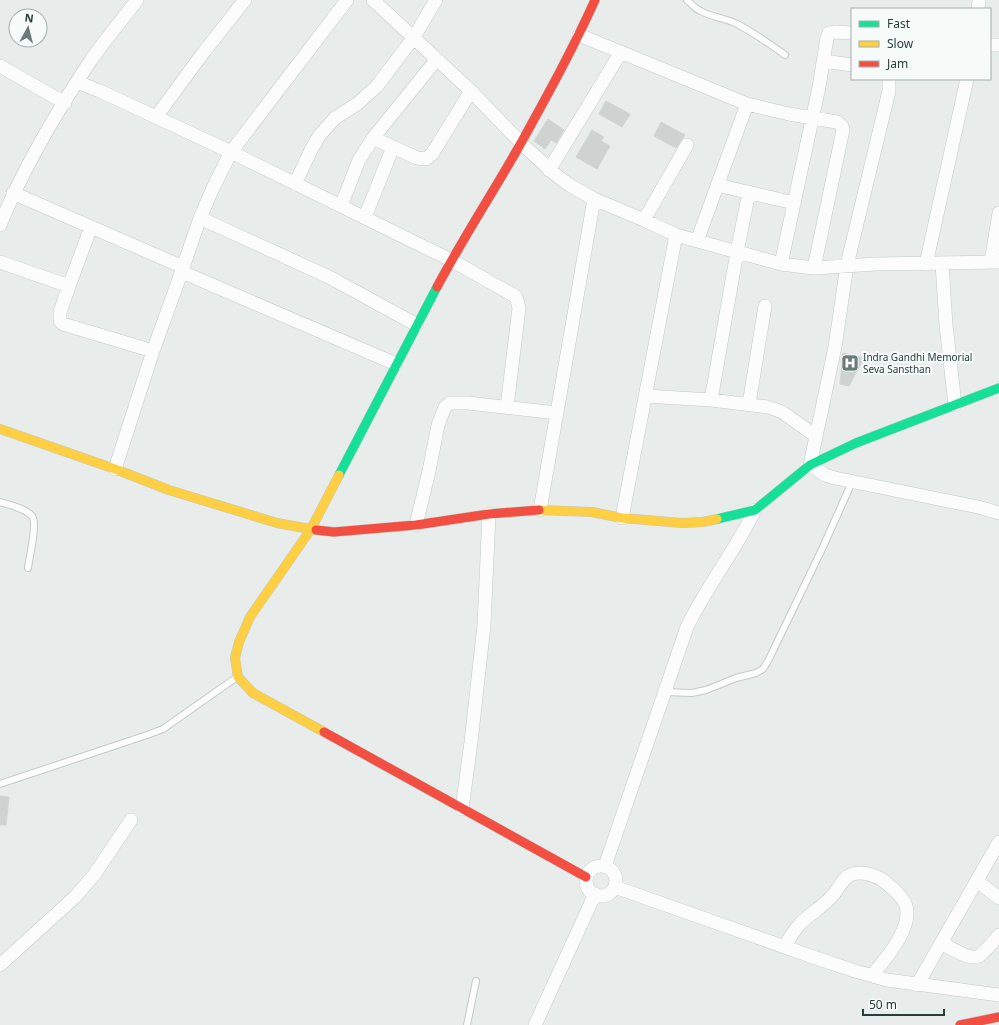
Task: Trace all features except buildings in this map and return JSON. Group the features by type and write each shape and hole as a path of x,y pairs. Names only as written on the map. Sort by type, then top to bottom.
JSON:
{"street":[{"path":"0,225 13,193 77,82 137,0"},
{"path":"156,117 245,0"},
{"path":"116,470 153,351 183,270 200,218 213,188 232,152 347,0"},
{"path":"373,0 471,91 549,170 571,186 594,199 676,235 781,264 814,268 847,265 995,262 999,213"},
{"path":"296,184 319,136 335,118 357,104 377,86 414,37 436,0"},
{"path":"586,877 253,693 238,677 235,658 239,642 250,617 311,529 451,260 521,143 580,35 595,0"},
{"path":"781,264 812,118 827,38 829,34 834,32 851,33"},
{"path":"580,35 747,104 789,114 837,122 842,126 843,130 814,268"},
{"path":"549,170 621,52"},
{"path":"342,206 359,160 373,138 437,59"},
{"path":"823,61 851,65"},
{"path":"0,66 65,103"},
{"path":"810,465 835,347 847,265 889,91 889,80"},
{"path":"926,264 967,80"},
{"path":"77,82 100,91 232,152 451,260 515,296 518,300 519,308 507,407"},
{"path":"373,138 417,158 426,159 432,154 471,91"},
{"path":"697,241 747,104"},
{"path":"644,220 687,145"},
{"path":"365,217 393,147"},
{"path":"717,185 794,203"},
{"path":"711,400 749,192"},
{"path":"13,193 396,364"},
{"path":"540,510 594,199"},
{"path":"200,218 340,282 417,325"},
{"path":"91,227 60,312 60,321 63,324 153,351"},
{"path":"622,518 676,235"},
{"path":"0,262 69,286"},
{"path":"942,263 946,325 955,406"},
{"path":"749,404 765,306"},
{"path":"605,866 691,620 698,606 735,549 755,510 810,465 856,443 999,388"},
{"path":"645,396 711,400 768,407 782,412 816,436"},
{"path":"416,524 438,425 445,406 450,403 468,402 557,413"},
{"path":"0,429 169,490 277,522 334,532 416,524 489,514 540,510 592,512 622,518 682,523 704,522 755,510"},
{"path":"810,465 826,475 852,482 978,507 999,513"},
{"path":"462,809 484,625 489,514"},
{"path":"0,965 75,897 94,876 131,820"},
{"path":"917,984 999,842"},
{"path":"598,866 605,866 615,875 617,880 612,892 608,894 595,894 586,886 586,877 591,870 598,866"},
{"path":"784,947 800,924 833,895 846,877 854,874 868,874 877,876 899,895 905,903 906,923 900,938 892,951 872,975"},
{"path":"977,881 999,898"},
{"path":"615,887 784,947 887,980 999,995"},
{"path":"535,1025 595,894"},
{"path":"941,943 967,956 974,957 979,956 999,936"},
{"path":"960,1025 999,1017"}],"lane":[{"path":"687,0 698,10 706,14 738,24 760,37 785,55"},
{"path":"665,692 692,693 756,673 763,668 769,659 823,547 852,482"},
{"path":"0,502 26,511 32,516 34,522 28,568"},
{"path":"0,784 163,729 238,677"},
{"path":"467,1025 476,981"}],"traffic: fast":[{"path":"339,475 437,287"},
{"path":"717,519 755,510 810,465 856,443 999,388"}],"traffic: slow":[{"path":"0,429 115,469 169,490 277,523 316,530"},
{"path":"324,732 253,693 238,677 235,658 239,642 250,617 311,529 339,475"},
{"path":"539,510 592,512 622,518 682,523 703,522 717,519"}],"traffic: jam":[{"path":"437,287 531,125 569,54 595,0"},
{"path":"316,530 334,532 416,525 489,514 539,510"},
{"path":"324,732 586,877"},
{"path":"960,1025 999,1017"}],"place":[{"name":"Indra Gandhi Memorial Seva Sansthan","path":"850,363"}]}
